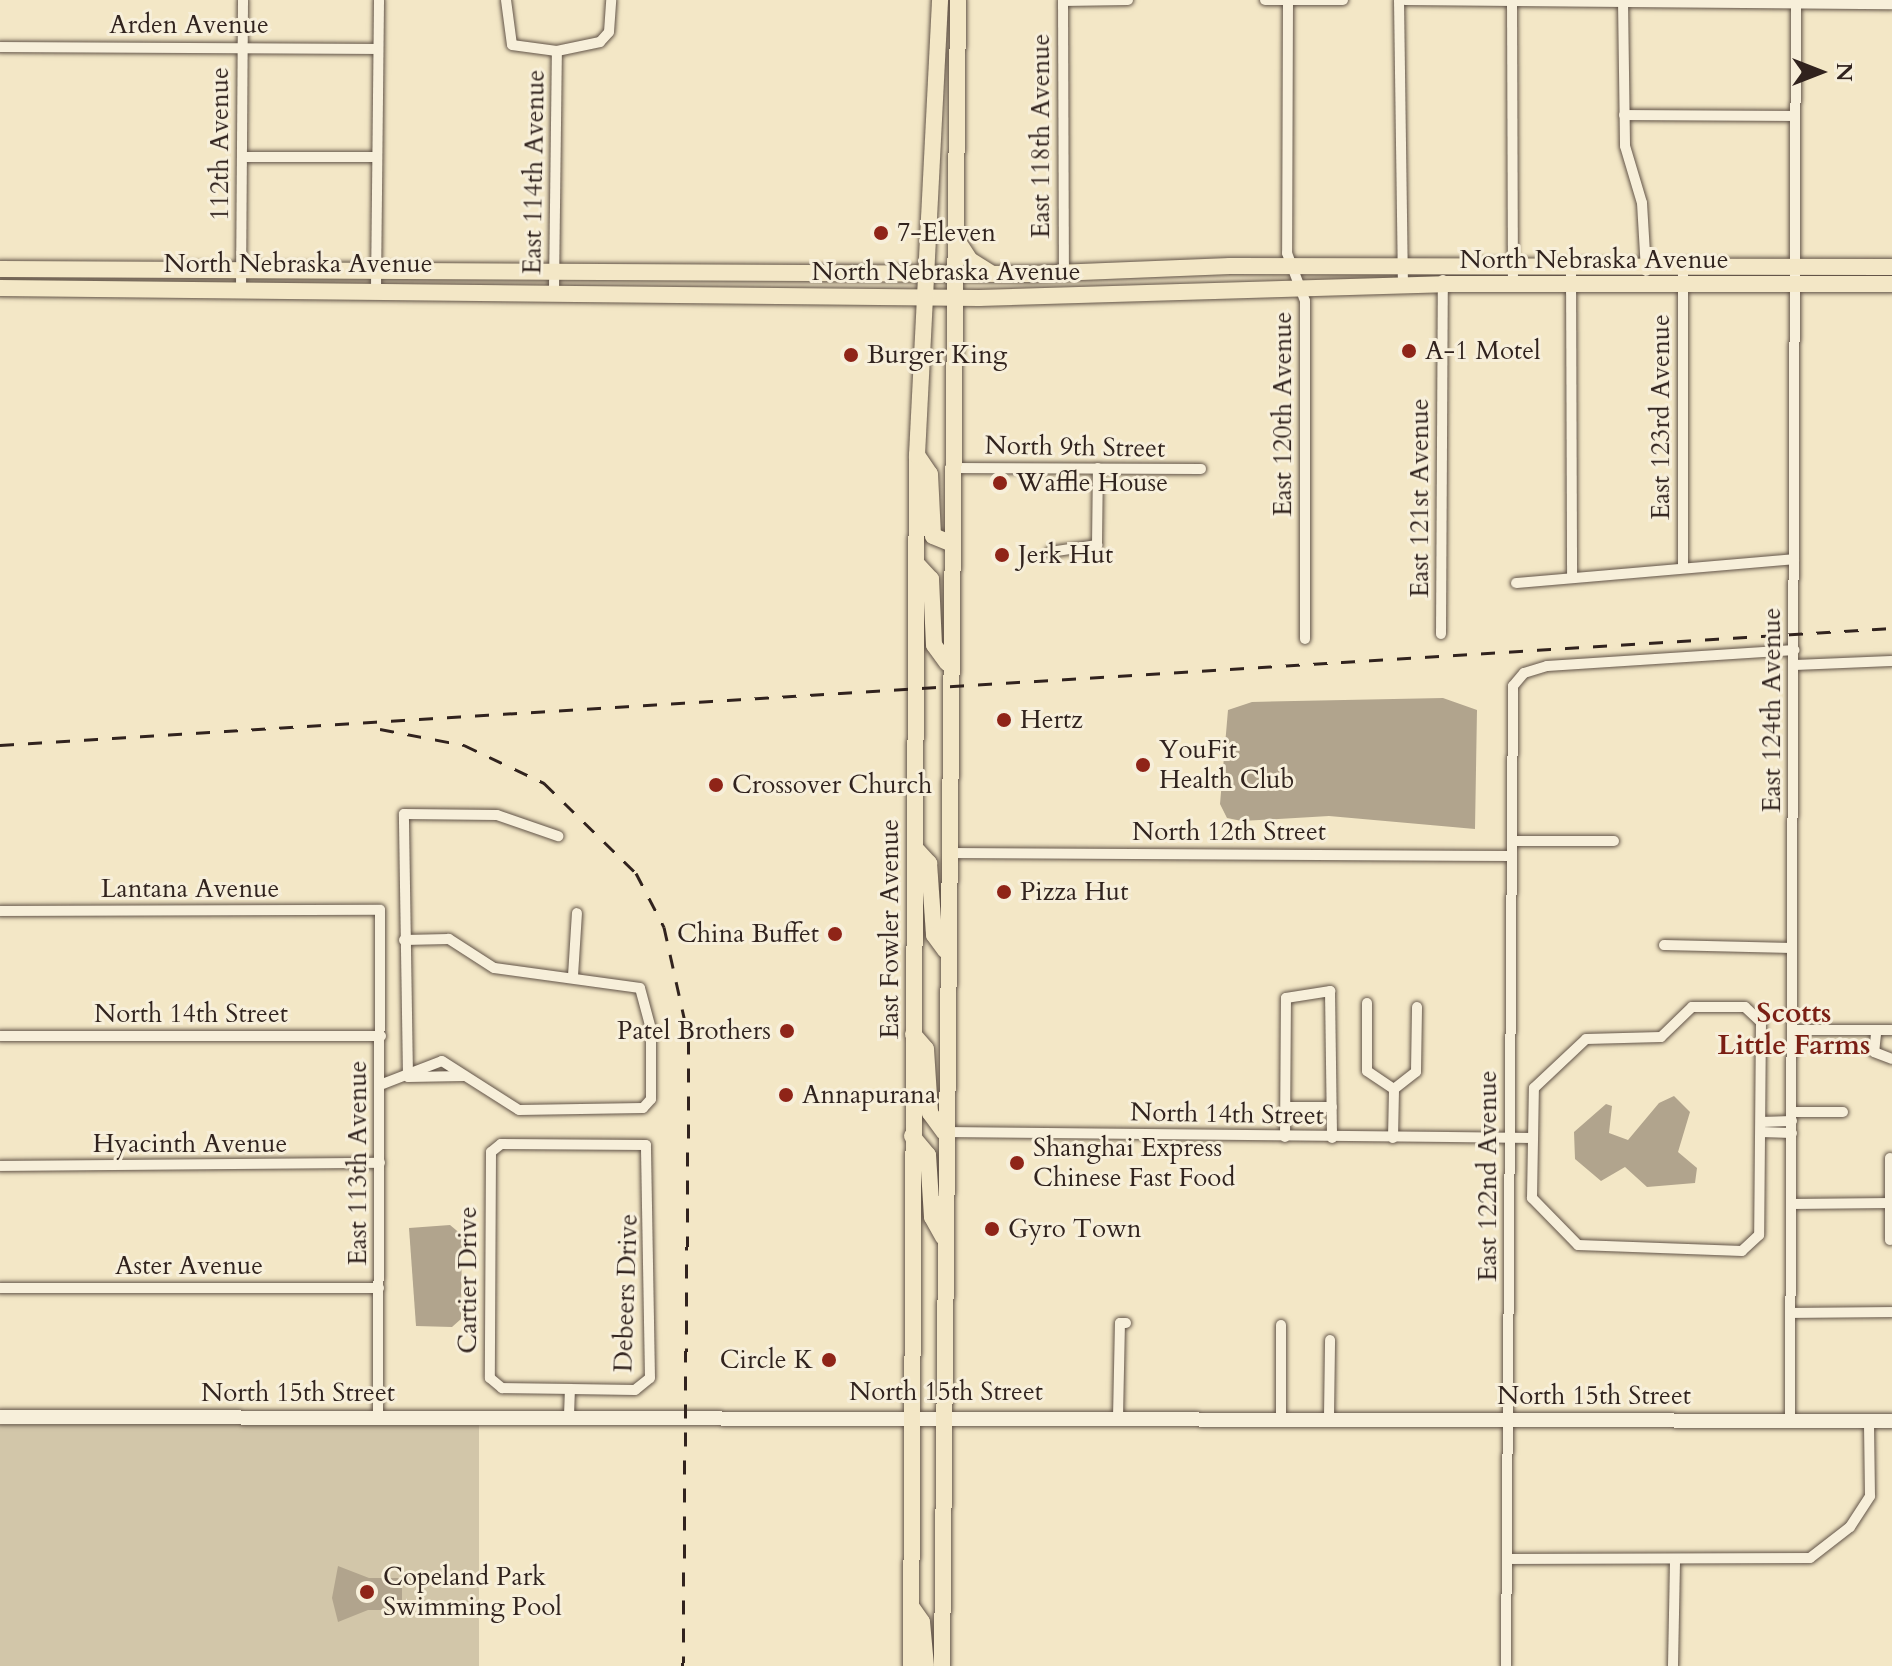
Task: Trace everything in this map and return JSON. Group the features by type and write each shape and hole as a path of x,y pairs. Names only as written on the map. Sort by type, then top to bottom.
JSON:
{"main road":[{"name":"East Fowler Avenue","path":"911,1666 917,455 940,0"},
{"path":"942,1666 948,468 958,0"},
{"path":"955,236 970,260 992,274"},
{"name":"North Nebraska Avenue","path":"0,269 992,274 1291,265 1444,266 1513,275 1795,276 1892,284"},
{"name":"North Nebraska Avenue","path":"1795,276 1892,267"},
{"path":"384,270 384,288"},
{"path":"678,292 756,271"},
{"name":"North Nebraska Avenue","path":"0,288 554,288 988,298 1443,284 1513,275"},
{"path":"952,333 988,298"},
{"path":"917,455 930,474 933,536 948,542"},
{"path":"916,563 931,579 934,645 947,663"},
{"path":"915,848 929,863 934,935 945,950"},
{"path":"913,1034 926,1049 930,1113 944,1132"},
{"path":"912,1136 928,1155 932,1217 944,1238"},
{"path":"911,1606 925,1634 926,1666"}],"street":[{"name":"112th Avenue","path":"241,288 243,0"},
{"path":"379,0 377,157 384,270"},
{"name":"East 114th Avenue","path":"506,0 512,45 557,51 558,271 554,288"},
{"path":"557,51 600,42 609,32 611,0"},
{"path":"1063,0 1128,0"},
{"name":"East 118th Avenue","path":"1063,0 1064,273"},
{"path":"1265,0 1343,0"},
{"name":"East 120th Avenue","path":"1288,0 1291,265 1301,289 1305,639"},
{"path":"1403,285 1402,0 1892,4"},
{"name":"East 124th Avenue","path":"1790,1420 1796,1"},
{"path":"1513,2 1513,275"},
{"path":"1623,2 1624,115 1642,203 1646,276"},
{"name":"Arden Avenue","path":"0,47 378,49"},
{"path":"1624,115 1795,116"},
{"path":"243,157 377,157"},
{"name":"East 121st Avenue","path":"1441,634 1444,266"},
{"path":"1571,276 1572,576"},
{"name":"East 123rd Avenue","path":"1683,276 1683,567"},
{"name":"North 9th Street","path":"948,468 1201,469"},
{"path":"1050,552 1097,545 1098,468"},
{"path":"1516,583 1794,559"},
{"name":"East 122nd Avenue","path":"1506,1666 1513,686 1524,673 1547,666 1794,650"},
{"path":"1794,665 1892,661"},
{"path":"408,1077 404,814 497,815 558,836"},
{"path":"1512,841 1614,841"},
{"name":"North 12th Street","path":"946,853 1512,856"},
{"name":"Lantana Avenue","path":"0,911 380,910"},
{"name":"East 113th Avenue","path":"378,1416 380,910"},
{"path":"573,976 577,913"},
{"path":"380,1085 408,1077 437,1061 519,1110 649,1105 646,996 635,986 490,967 449,939 404,940"},
{"path":"1664,945 1792,948"},
{"path":"1285,1137 1286,998 1330,991 1332,1138"},
{"path":"1367,1003 1367,1071 1394,1089"},
{"path":"1394,1089 1416,1072 1417,1007"},
{"path":"1692,1007 1755,1011 1761,1127 1759,1235 1742,1251 1578,1245 1532,1198 1534,1088 1586,1039 1661,1037 1692,1007"},
{"path":"1792,1030 1876,1034 1892,1030"},
{"path":"1876,1034 1874,1052 1892,1059"},
{"name":"North 14th Street","path":"0,1036 381,1036"},
{"path":"408,1077 464,1076"},
{"path":"1393,1138 1394,1089"},
{"path":"1286,1107 1332,1107"},
{"path":"1761,1127 1843,1112"},
{"name":"North 14th Street","path":"944,1132 1533,1138"},
{"name":"Cartier Drive","path":"570,1389 502,1388 490,1378 493,1147 649,1147"},
{"name":"Debeers Drive","path":"570,1389 635,1390 650,1378 649,1147"},
{"path":"1890,1158 1890,1240"},
{"name":"Hyacinth Avenue","path":"0,1166 380,1163"},
{"path":"1791,1204 1890,1203"},
{"name":"Aster Avenue","path":"0,1288 379,1288"},
{"path":"1790,1313 1892,1312"},
{"path":"1118,1417 1120,1323 1126,1323"},
{"path":"1281,1325 1281,1417"},
{"path":"1329,1416 1330,1340"},
{"path":"569,1416 570,1389"},
{"name":"North 15th Street","path":"0,1417 1329,1416 1508,1420 1892,1421"},
{"path":"1507,1559 1675,1561 1810,1558 1850,1527 1870,1496 1869,1420"},
{"path":"1673,1666 1675,1561"}],"shaded area":[{"path":"1443,698 1477,710 1475,829 1329,816 1242,821 1227,818 1220,804 1228,710 1252,702"},
{"path":"1674,1096 1690,1112 1678,1152 1697,1168 1695,1183 1647,1187 1625,1167 1601,1181 1575,1159 1574,1132 1606,1104 1612,1106 1609,1133 1628,1140 1659,1103"},
{"path":"450,1225 462,1235 461,1319 452,1327 416,1326 409,1228"},
{"path":"479,1422 479,1666 0,1666 0,1425"},
{"name":"Copeland Park Swimming Pool","path":"338,1566 369,1578 402,1578 402,1610 368,1610 338,1622 332,1598"}],"railway":[{"path":"0,745 1892,628"},
{"path":"380,729 464,745 544,783 636,873 664,927 689,1040 683,1666"}],"place":[{"name":"7-Eleven","path":"881,233"},
{"name":"A-1 Motel","path":"1409,351"},
{"name":"Burger King","path":"851,355"},
{"name":"Waffle House","path":"1000,483"},
{"name":"Jerk Hut","path":"1002,555"},
{"name":"Hertz","path":"1004,720"},
{"name":"YouFit Health Club","path":"1143,765"},
{"name":"Crossover Church","path":"716,785"},
{"name":"Pizza Hut","path":"1004,892"},
{"name":"China Buffet","path":"835,934"},
{"name":"Patel Brothers","path":"787,1031"},
{"name":"Annapurana","path":"786,1095"},
{"name":"Shanghai Express Chinese Fast Food","path":"1017,1163"},
{"name":"Gyro Town","path":"992,1229"},
{"name":"Circle K","path":"829,1360"},
{"name":"Copeland Park Swimming Pool","path":"367,1592"}],"district":[{"name":"Scotts Little Farms","path":"1794,1029"}]}
